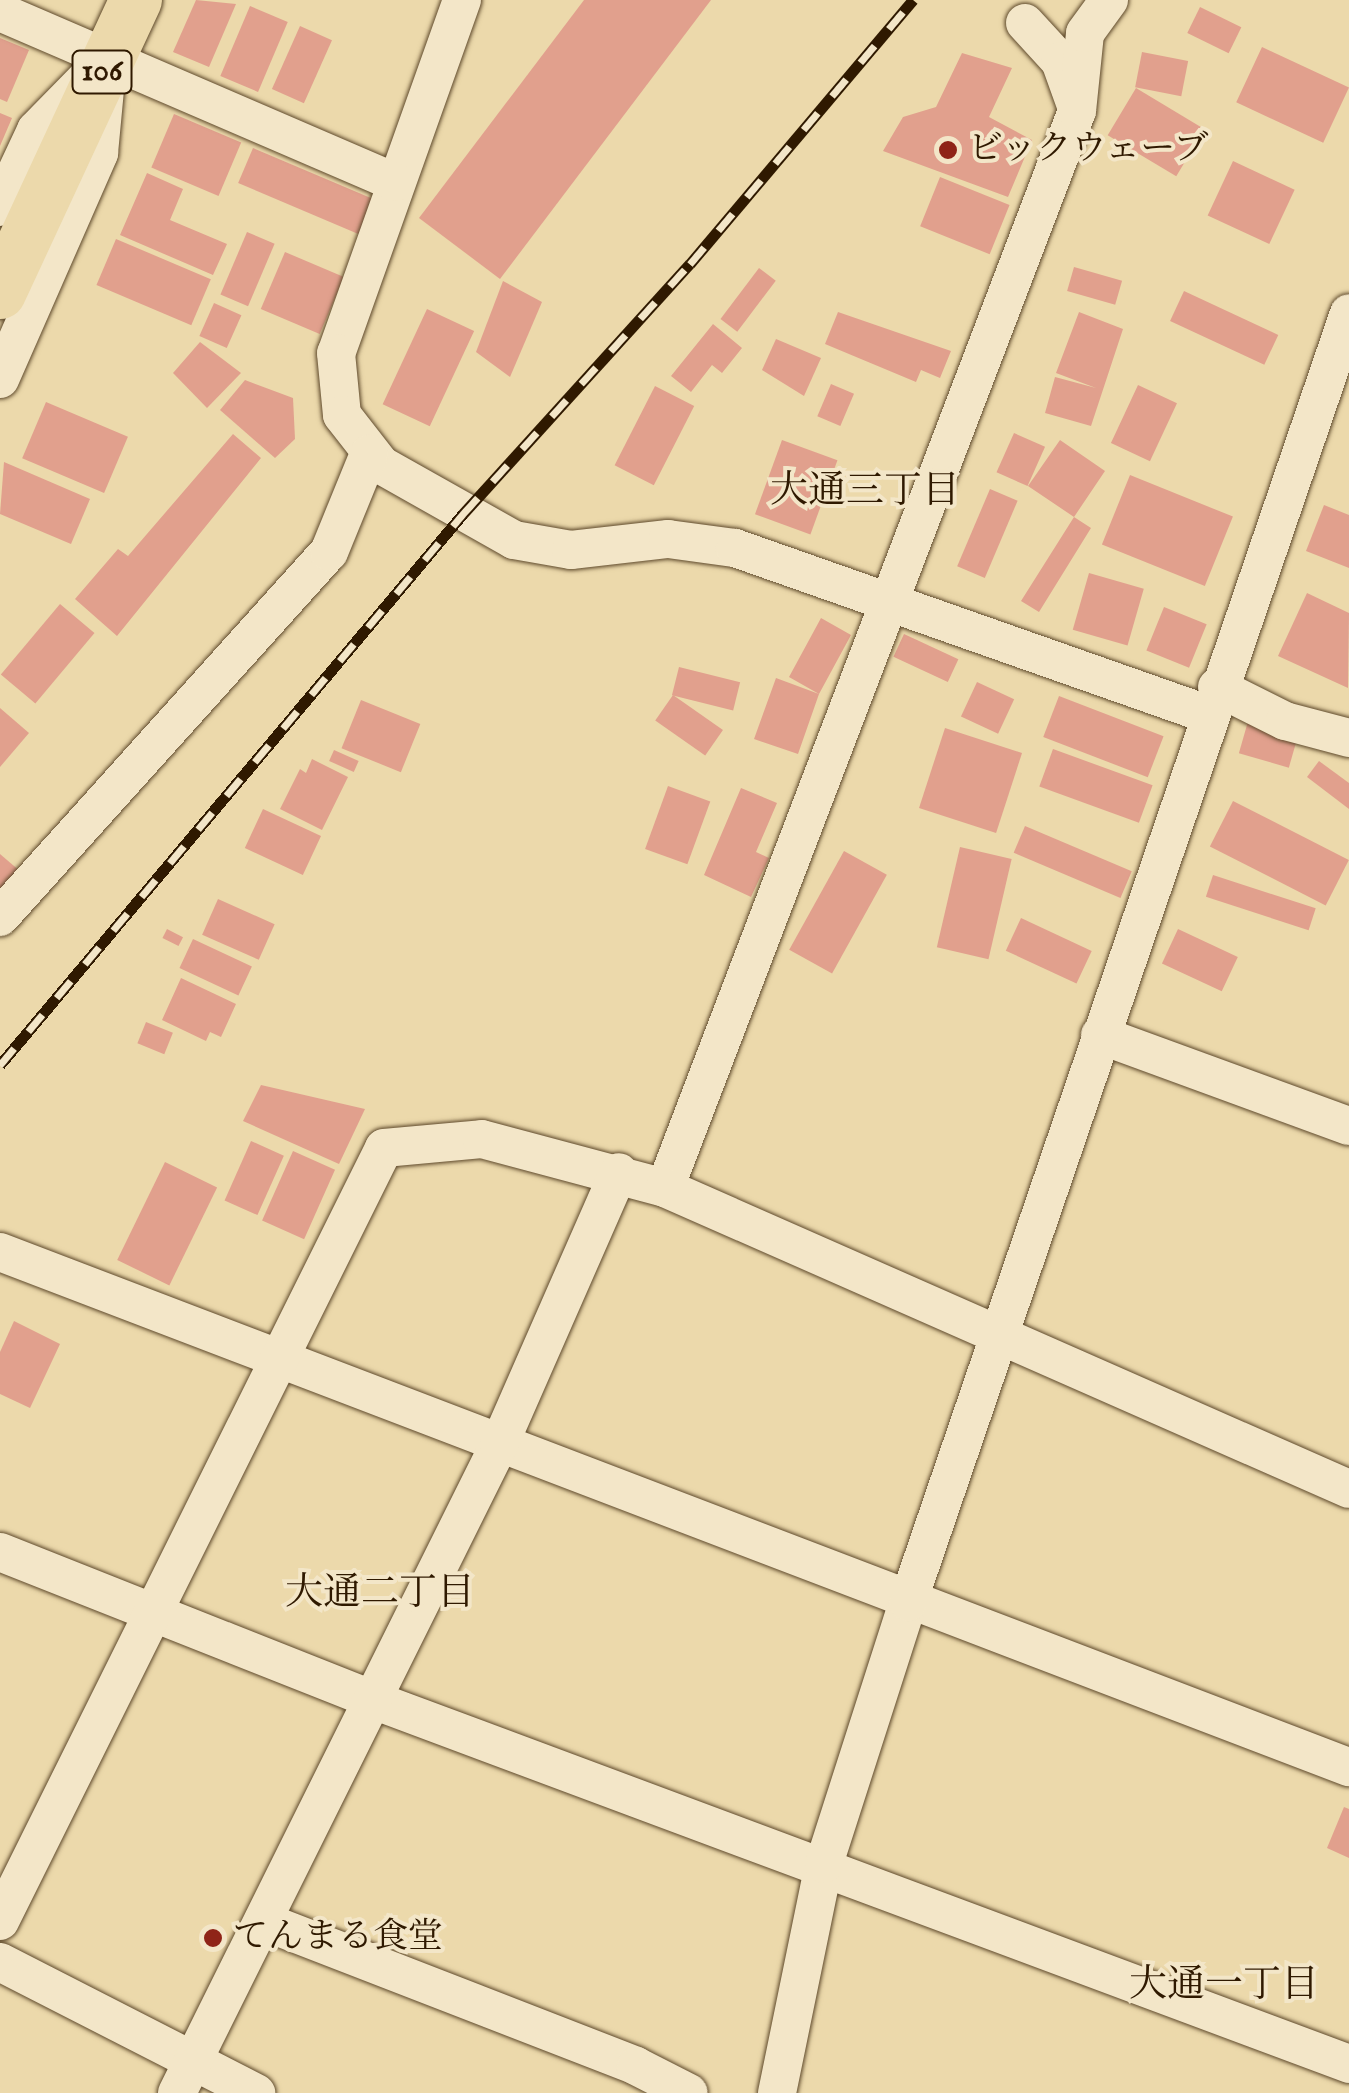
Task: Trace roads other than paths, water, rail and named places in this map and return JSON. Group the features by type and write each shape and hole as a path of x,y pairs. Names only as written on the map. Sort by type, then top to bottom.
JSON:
{"highway":[{"name":"106","path":"0,294 136,0"}],"street":[{"path":"462,0 394,182 336,354 342,415 369,454 514,540 571,550 700,541 1212,700 1349,738"},
{"path":"665,1188 894,602 1077,111 1085,33 1110,0"},
{"path":"0,12 394,182"},
{"path":"1025,23 1060,62 1077,111"},
{"path":"0,207 36,130 108,58"},
{"path":"0,378 99,153 108,58"},
{"path":"778,2093 824,1864 908,1602 1212,700 1349,313"},
{"path":"0,917 329,552 369,454"},
{"path":"1100,1034 1349,1126"},
{"path":"0,1921 384,1148 482,1139 619,1172 665,1188 1348,1486"},
{"path":"186,2077 500,1445 619,1172"},
{"path":"0,1252 908,1602 1349,1767"},
{"path":"0,1552 373,1700 824,1864 1349,2064"},
{"path":"264,1921 636,2066 689,2093"},
{"path":"0,1962 186,2077 256,2093"}],"railway":[{"path":"0,1065 463,514 690,264 913,0"}],"place":[{"name":"ビックウェーブ","path":"948,150"},
{"name":"てんまる食堂","path":"213,1938"}],"district":[{"name":"大通三丁目","path":"865,493"},
{"name":"大通二丁目","path":"380,1595"},
{"name":"大通一丁目","path":"1224,1987"}]}
